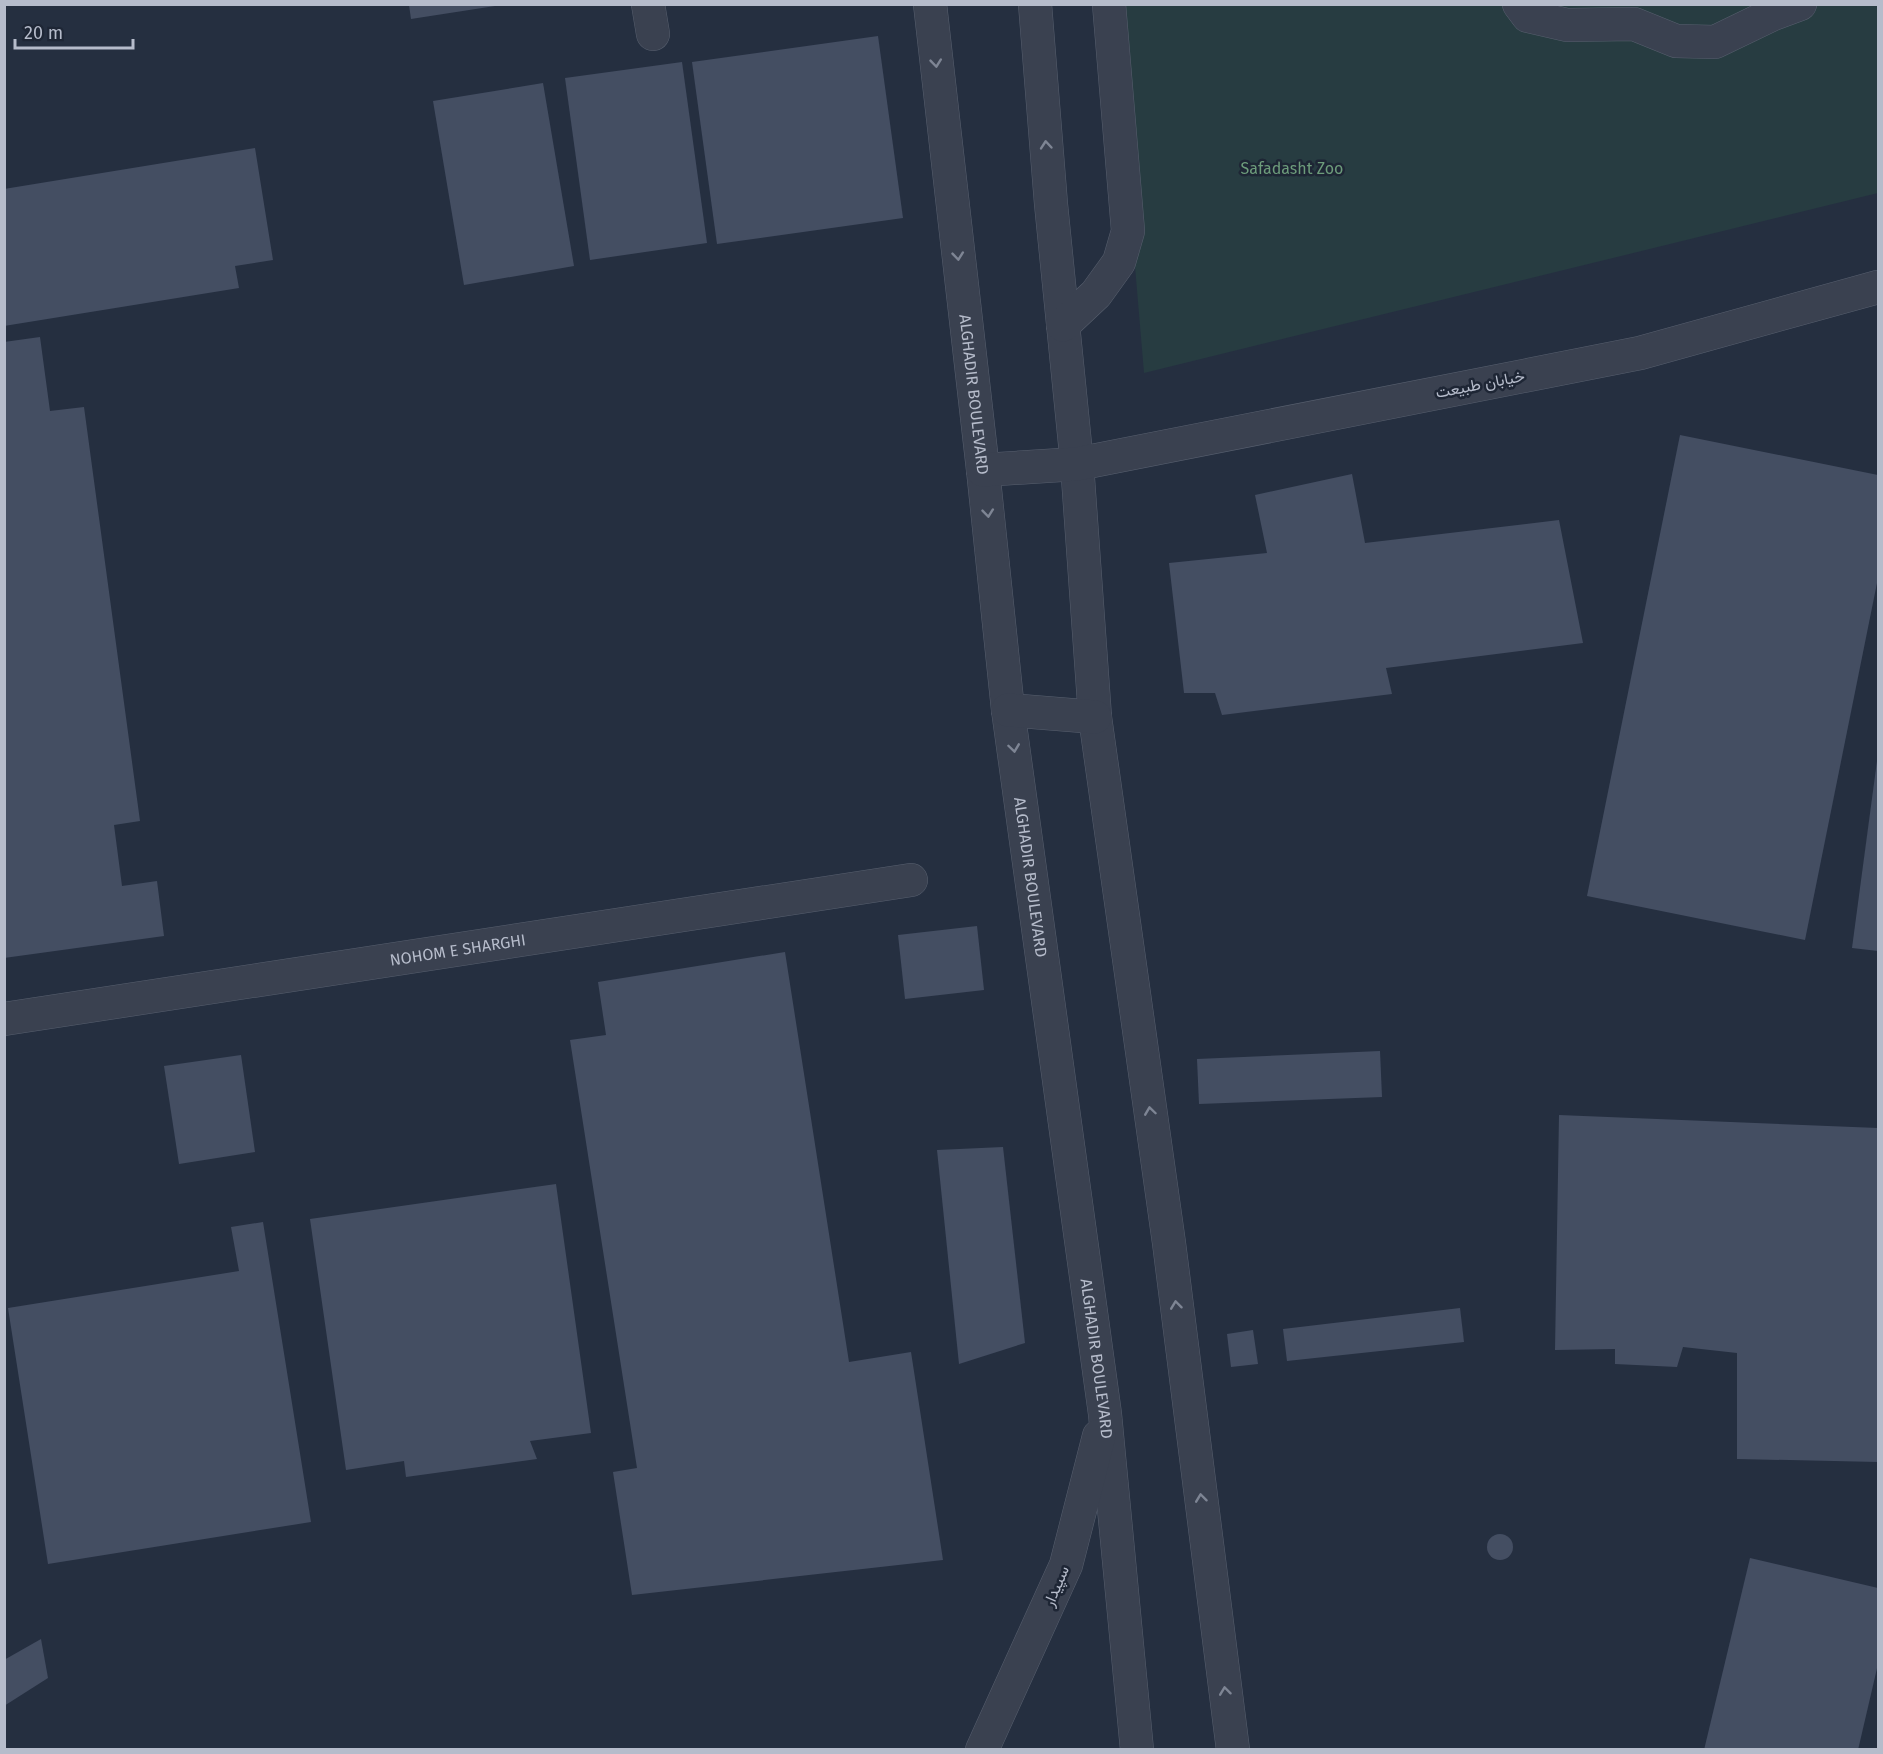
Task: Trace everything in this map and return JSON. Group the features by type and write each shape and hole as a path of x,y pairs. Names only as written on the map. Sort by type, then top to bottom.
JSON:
{"street":[{"name":"ALGHADIR BOULEVARD","path":"930,4 1008,710 1105,1414 1137,1749"},
{"path":"1035,4 1051,204 1077,464 1095,717 1167,1231 1233,1749"},
{"path":"1063,325 1096,294 1119,262 1128,231 1109,4"},
{"path":"1519,4 1528,16 1567,25 1634,24 1676,40 1715,42 1773,14 1800,4"},
{"name":"خیابان طبیعت","path":"983,470 1077,464 1640,353 1878,287"},
{"path":"1008,710 1095,717"},
{"name":"NOHOM E SHARGHI","path":"4,1019 911,880"},
{"name":"سپیدار","path":"982,1749 1066,1565 1105,1414"}],"green space":[{"name":"Safadasht Zoo","path":"1113,5 1878,5 1878,193 1144,373"}],"building":[{"path":"409,5 495,5 495,6 411,19"},
{"path":"878,36 903,218 717,244 692,62"},
{"path":"682,62 707,243 590,260 565,78"},
{"path":"543,83 574,266 464,285 433,101"},
{"path":"255,148 273,260 235,266 239,288 4,326 4,189"},
{"path":"40,337 50,411 84,407 140,821 114,825 122,886 157,881 164,936 4,958 4,342"},
{"path":"1680,435 1878,475 1878,578 1805,940 1587,896"},
{"path":"1352,474 1365,543 1559,520 1583,643 1386,668 1392,694 1222,715 1215,693 1184,693 1169,563 1267,553 1255,495"},
{"path":"1878,761 1878,951 1852,948"},
{"path":"977,926 984,990 905,999 898,935"},
{"path":"785,952 849,1362 911,1352 943,1560 632,1595 613,1472 637,1468 570,1040 606,1035 598,982"},
{"path":"1380,1051 1382,1097 1199,1104 1197,1059"},
{"path":"241,1055 255,1152 179,1164 164,1066"},
{"path":"1559,1115 1878,1128 1878,1462 1737,1459 1737,1353 1683,1347 1677,1367 1615,1364 1615,1349 1555,1350"},
{"path":"1003,1147 1025,1343 959,1364 937,1150"},
{"path":"556,1184 591,1433 530,1441 537,1459 406,1477 404,1461 346,1470 310,1219"},
{"path":"263,1222 311,1522 48,1564 8,1308 239,1271 231,1227"},
{"path":"1460,1308 1464,1342 1287,1361 1283,1329"},
{"path":"1253,1330 1258,1364 1231,1367 1227,1334"},
{"path":"1500,1534 1509,1538 1513,1547 1509,1556 1500,1560 1491,1556 1487,1547 1491,1538"},
{"path":"1750,1558 1878,1588 1878,1664 1858,1750 1704,1750"},
{"path":"41,1639 48,1678 4,1706 4,1660"}]}
